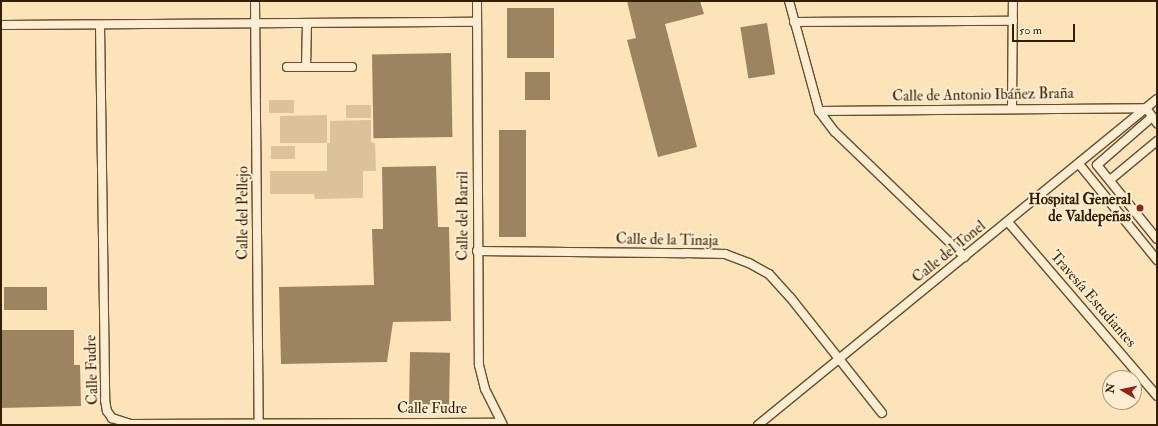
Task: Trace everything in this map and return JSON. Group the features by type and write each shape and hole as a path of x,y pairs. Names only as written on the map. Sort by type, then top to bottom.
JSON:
{"street":[{"name":"Calle del Pellejo","path":"255,1 259,424"},
{"name":"Calle del Barril","path":"477,1 479,365 485,389 502,424"},
{"path":"789,1 819,111 834,132 965,257"},
{"path":"1012,108 1013,1"},
{"path":"794,22 1013,21"},
{"path":"1,25 477,22"},
{"path":"306,67 307,23"},
{"name":"Calle Fudre","path":"100,25 107,411 112,418 120,423 182,425 502,424"},
{"path":"287,67 352,67"},
{"name":"Calle del Tonel","path":"758,425 1157,99"},
{"name":"Calle de Antonio Ibáñez Braña","path":"819,111 1012,108 1146,108"},
{"path":"1146,108 1155,120 1097,165 1154,226 1157,239"},
{"path":"1110,180 1157,141"},
{"path":"1079,164 1156,256"},
{"name":"Travesía Estudiantes","path":"1008,222 1157,396"},
{"name":"Calle de la Tinaja","path":"478,251 724,254 749,263 769,274 840,359 882,413"}],"shaded area":[{"path":"269,100 294,100 294,113 269,113"},
{"path":"346,105 371,105 371,118 346,118"},
{"path":"327,115 327,143 280,143 280,116"},
{"path":"371,120 371,142 375,143 376,171 363,171 363,198 315,199 314,194 270,194 270,171 327,171 327,143 330,143 330,121"},
{"path":"271,146 295,146 295,159 271,159"}],"building":[{"path":"627,1 700,1 704,14 665,24 697,147 658,157 627,40 636,38"},
{"path":"507,8 554,8 554,58 507,58"},
{"path":"767,23 775,74 748,79 740,27"},
{"path":"451,53 452,137 373,138 372,54"},
{"path":"525,72 550,72 550,100 525,100"},
{"path":"499,130 526,130 526,237 499,237"},
{"path":"436,166 438,227 449,227 451,321 393,322 387,362 281,364 279,287 374,285 372,229 383,229 382,167"},
{"path":"4,287 47,287 47,310 4,310"},
{"path":"1,330 74,330 74,365 80,365 81,406 1,408"},
{"path":"410,352 450,353 449,405 409,404"}],"place":[{"name":"Hospital General de Valdepeñas","path":"1140,208"}]}
